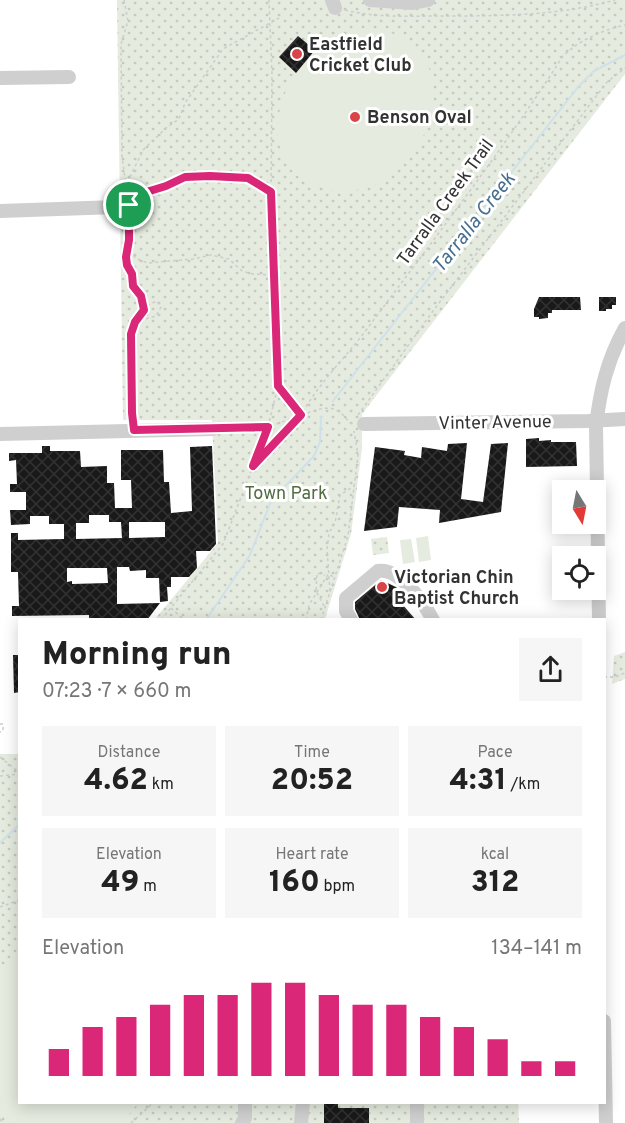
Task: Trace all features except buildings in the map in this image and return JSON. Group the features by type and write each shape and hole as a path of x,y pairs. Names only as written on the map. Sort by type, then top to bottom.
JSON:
{"street":[{"path":"370,0 413,3 428,0"},
{"path":"0,78 69,77"},
{"path":"0,211 123,206"},
{"path":"599,618 597,405 616,344 625,328"},
{"name":"Vinter Avenue","path":"359,424 625,419"},
{"path":"0,434 213,429"},
{"path":"350,618 346,610 346,598 378,570 397,576 408,586 432,618"},
{"path":"242,1123 245,1118 245,1104"},
{"path":"302,1123 303,1104"},
{"path":"417,1104 417,1123"},
{"path":"606,1104 606,1123"}],"path":[{"path":"124,0 128,21 121,44 122,156 123,175 127,188"},
{"path":"253,466 268,427 278,386 271,192 272,74 269,0"},
{"path":"333,4 352,12 390,17 501,15 580,9 615,0"},
{"path":"273,275 242,271 229,260 211,255 148,263 137,260 131,253 123,206 127,188 143,150 179,119 185,103 223,50 279,18"},
{"name":"Tarralla Creek Trail","path":"162,618 223,544 253,466 301,415 311,398 365,332 469,193 563,56 583,40 625,25"},
{"path":"322,618 348,536 358,455 360,411 477,252 607,82 625,68"},
{"path":"123,206 140,194 185,177 248,178 271,192"},
{"path":"129,240 127,265 132,274 133,286 141,296 144,310"},
{"path":"134,430 131,334 135,322 144,310 148,305 157,301 161,308 156,316 135,322"},
{"path":"278,386 301,415"},
{"path":"213,429 268,427 321,408 329,408 341,413 348,423 359,424"},
{"path":"330,593 327,549 329,533 335,523 340,495 355,485"},
{"path":"325,607 316,591 317,573 335,578"},
{"path":"306,618 309,605 316,591 328,575"},
{"path":"170,608 182,618"},
{"path":"606,677 615,677 625,673"},
{"path":"0,724 3,724 3,732 0,732"},
{"path":"0,757 18,772"},
{"path":"0,776 18,774"},
{"path":"0,906 18,901"},
{"path":"131,1123 152,1104"},
{"path":"0,1119 3,1123"}],"green space":[{"name":"Town Park","path":"117,0 625,0 625,74 362,414 362,448 351,534 325,618 156,618 218,543 212,420 123,420"},
{"name":"Benson Oval","path":"369,28 405,39 426,61 433,88 430,119 417,148 395,172 367,187 334,190 319,187 297,175 286,161 280,145 278,128 285,93 303,62 321,45 348,33"},
{"path":"428,536 431,560 419,562 416,538"},
{"path":"387,537 389,553 373,555 371,539"},
{"path":"411,539 415,562 403,564 400,540"},
{"path":"625,652 625,679 612,684 614,656"},
{"path":"0,754 18,754 18,1104 518,1104 519,1123 0,1123"},
{"path":"18,950 18,1104 137,1104 122,1123 12,1123 0,1108 0,971"}],"waterway":[{"name":"Tarralla Creek","path":"333,401 578,87 594,71 625,55"},
{"name":"Tarralla Creek","path":"207,618 250,555 271,501 314,456 320,442 321,417"},
{"name":"Tarralla Creek","path":"0,843 18,826"}],"place":[{"name":"Eastfield Cricket Club","path":"297,54"},
{"name":"Benson Oval","path":"355,117"},
{"name":"Victorian Chin Baptist Church","path":"382,587"}],"route":[{"path":"185,177 248,178 271,192 278,386 301,415 253,466 268,427 134,430 131,334 135,322 144,310 141,296 133,286 132,274 127,265 129,205 140,194 185,177"}]}
